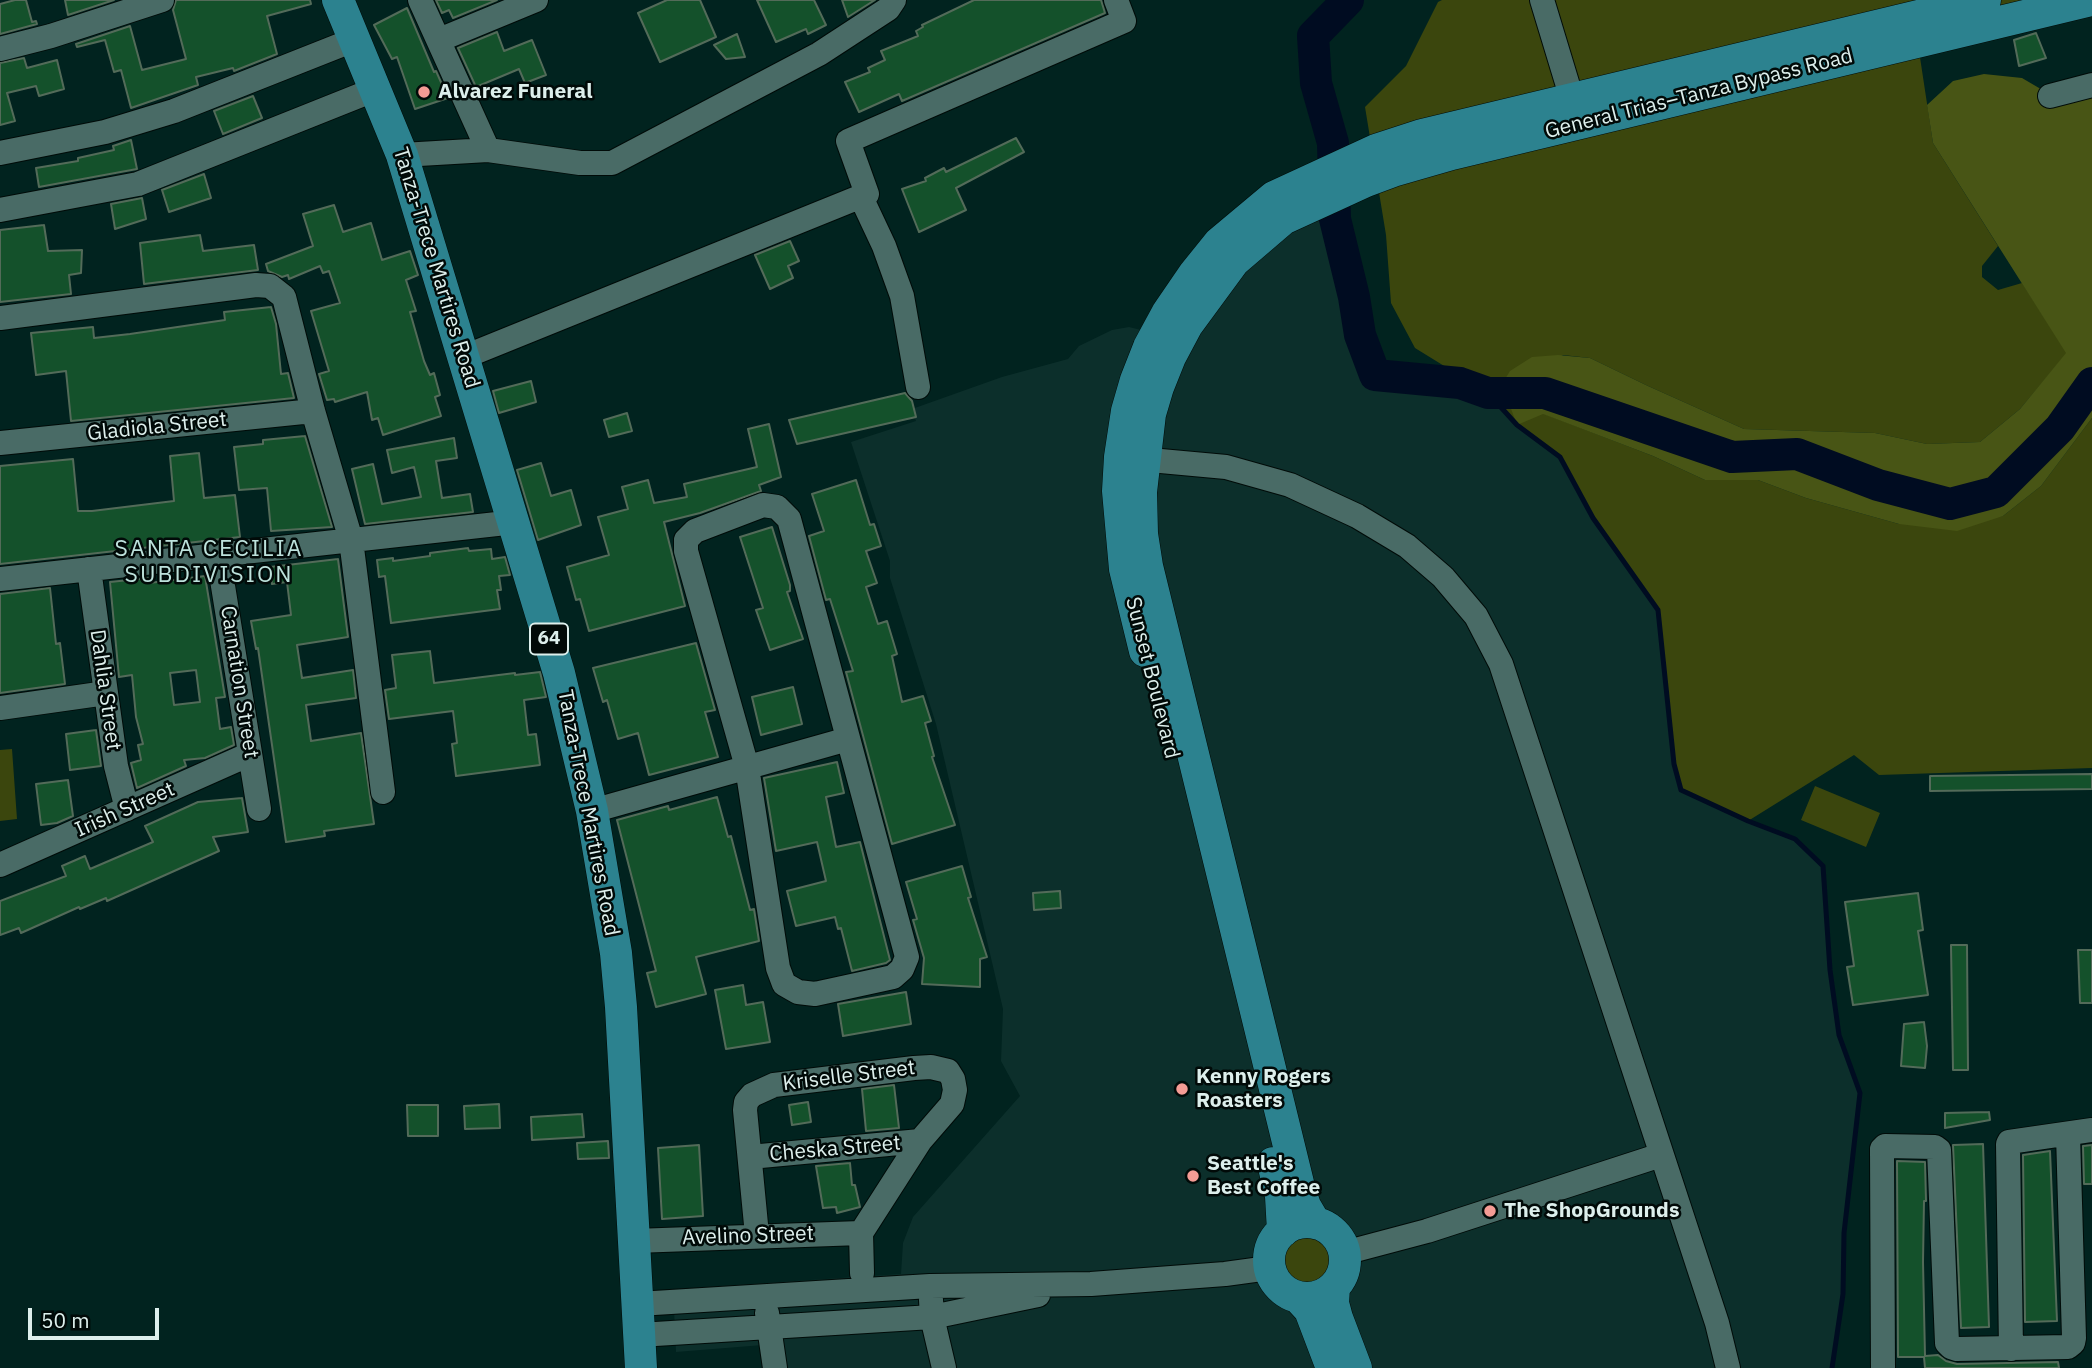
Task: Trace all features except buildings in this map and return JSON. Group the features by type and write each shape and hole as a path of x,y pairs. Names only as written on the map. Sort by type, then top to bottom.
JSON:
{"main road":[{"name":"Tanza-Trece Martires Road","path":"338,0 402,155 559,673 592,811 615,953 641,1368"},
{"name":"General Trias–Tanza Bypass Road","path":"1308,194 1361,170 1422,135 1985,0"},
{"name":"General Trias–Tanza Bypass Road","path":"1361,170 1452,154 2091,0"},
{"name":"Sunset Boulevard","path":"1283,1231 1279,1187 1125,569 1118,491 1170,358 1193,316 1234,261 1308,194"},
{"name":"Sunset Boulevard","path":"1132,458 1141,492 1142,534 1147,566 1300,1191 1315,1223"},
{"path":"1299,1298 1318,1297 1334,1287 1344,1271 1344,1253 1337,1237 1315,1223 1298,1223 1283,1231 1271,1247 1269,1268 1277,1284 1299,1298 1310,1310 1332,1368"},
{"path":"1334,1287 1333,1303 1337,1318 1356,1368"}],"street":[{"path":"0,48 51,36 162,0"},
{"path":"420,0 488,150"},
{"path":"439,40 536,0"},
{"path":"402,155 488,150 580,163 612,163 819,54 888,9 894,0"},
{"path":"464,357 867,194 848,141 1124,21 1115,0"},
{"path":"1542,0 1572,99"},
{"path":"0,153 105,132 174,111 356,39"},
{"path":"2050,96 2092,85"},
{"path":"0,210 138,184 376,89"},
{"path":"861,197 884,246 902,296 918,387"},
{"path":"0,318 256,285 270,286 284,296 313,411 351,540 383,792"},
{"name":"Gladiola Street","path":"0,443 313,411"},
{"path":"1132,458 1226,467 1290,485 1346,510 1407,546 1443,577 1468,605 1500,664 1717,1323 1728,1368"},
{"path":"763,505 777,507 789,519 848,739 907,957 902,970 893,977 815,994 798,992 784,984 778,968 747,767 686,551 686,540 695,531 763,505"},
{"path":"0,579 514,523"},
{"name":"Carnation Street","path":"218,555 259,809"},
{"name":"Dahlia Street","path":"89,569 116,766 127,809"},
{"path":"0,708 106,693"},
{"path":"592,811 848,739"},
{"name":"Irish Street","path":"0,865 250,754"},
{"name":"Kriselle Street","path":"750,1157 745,1110 746,1102 752,1094 774,1085 914,1068 931,1067 948,1071 953,1079 952,1104 920,1141"},
{"path":"2011,1349 2007,1146 2010,1142 2092,1130"},
{"path":"1883,1368 1881,1153 1885,1146 1934,1147 1939,1150 1947,1343 1957,1349 2068,1347 2073,1343 2068,1135"},
{"path":"862,1273 861,1233 920,1141"},
{"name":"Cheska Street","path":"750,1157 920,1141"},
{"path":"1344,1253 1427,1231 1661,1155"},
{"path":"750,1157 757,1236"},
{"name":"Avelino Street","path":"634,1241 861,1233"},
{"path":"638,1304 930,1286 1091,1284 1269,1268"},
{"path":"639,1335 932,1317 1091,1284"},
{"path":"930,1286 932,1317 944,1368"},
{"path":"766,1296 775,1368"}],"shaded area":[{"path":"1335,210 1360,335 1375,375 1460,383 1488,393 1517,425 1560,457 1593,518 1658,610 1674,764 1681,790 1795,839 1823,866 1830,970 1839,1035 1860,1093 1844,1233 1843,1294 1832,1368 767,1368 763,1345 676,1352 673,1289 901,1274 903,1243 913,1217 1020,1096 1001,1061 1003,1009 936,724 890,578 890,561 851,442 916,421 912,409 1002,377 1068,359 1079,346 1112,330 1129,327 1145,331 1187,264"}],"green space":[{"path":"2043,0 1916,31 1933,143 1998,246 1982,266 1982,277 1998,290 2022,283 2067,353 2020,409 1980,442 1927,444 1875,433 1744,429 1590,358 1563,355 1505,393 1490,393 1653,456 1705,480 1758,480 1806,498 1899,524 2003,516 2041,486 2092,418 2092,768 1879,775 1854,755 1748,821 1681,790 1674,764 1658,609 1593,518 1560,457 1517,425 1488,393 1415,348 1391,303 1386,235 1365,107 1406,66 1438,2"},
{"path":"1984,74 2022,78 2051,95 2092,85 2092,418 2041,486 2003,516 1957,531 1899,524 1806,498 1758,480 1705,480 1653,456 1543,414 1517,425 1502,384 1510,371 1532,357 1558,355 1590,358 1744,429 1875,433 1927,444 1980,442 2020,409 2066,353 1933,143 1927,105 1953,81"},
{"path":"12,749 17,819 0,821 0,750"},
{"path":"1815,786 1880,813 1866,847 1801,820"},
{"path":"1299,1237 1319,1237 1333,1251 1333,1271 1319,1285 1299,1285 1285,1271 1285,1251"}],"waterway":[{"path":"1348,0 1313,36 1316,83 1333,143 1335,219 1354,297 1360,335 1375,375 1460,383 1488,393 1545,393 1732,457 1797,454 1878,485 1950,504 1996,492 2060,428 2092,383"},
{"path":"1488,393 1517,425 1560,457 1593,518 1658,610 1674,764 1681,790 1795,839 1823,866 1830,970 1839,1035 1860,1093 1844,1233 1843,1294 1832,1368"}],"place":[{"name":"Alvarez Funeral","path":"424,92"},
{"name":"Kenny Rogers Roasters","path":"1182,1089"},
{"name":"Seattle's Best Coffee","path":"1193,1176"},
{"name":"The ShopGrounds","path":"1490,1211"}],"district":[{"name":"SANTA CECILIA SUBDIVISION","path":"209,562"}]}
